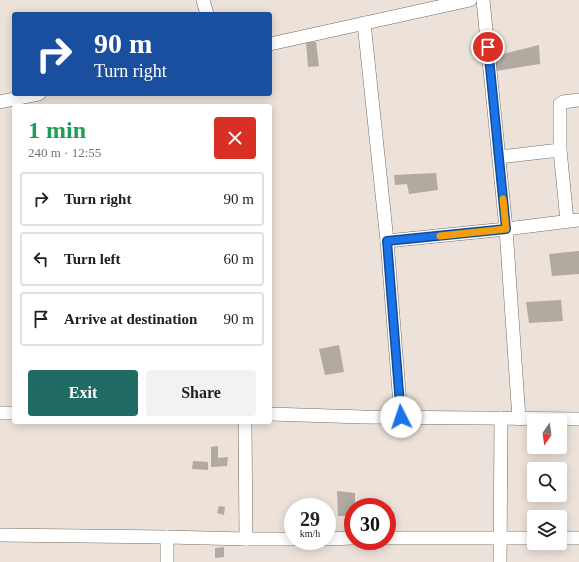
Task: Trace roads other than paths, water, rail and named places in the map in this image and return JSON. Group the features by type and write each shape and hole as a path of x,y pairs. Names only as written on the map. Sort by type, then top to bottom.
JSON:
{"street":[{"path":"203,0 206,12"},
{"path":"483,0 506,229 519,419"},
{"path":"272,44 461,1"},
{"path":"364,23 387,241 401,417"},
{"path":"0,102 28,96"},
{"path":"387,241 506,229 573,220 560,150 560,104 563,102 579,100"},
{"path":"499,157 560,150"},
{"path":"0,413 12,413"},
{"path":"272,414 579,419"},
{"path":"500,562 501,418"},
{"path":"245,424 246,539"},
{"path":"0,535 284,539"},
{"path":"167,537 167,562"},
{"path":"396,538 527,538"},
{"path":"567,538 579,538"}]}
